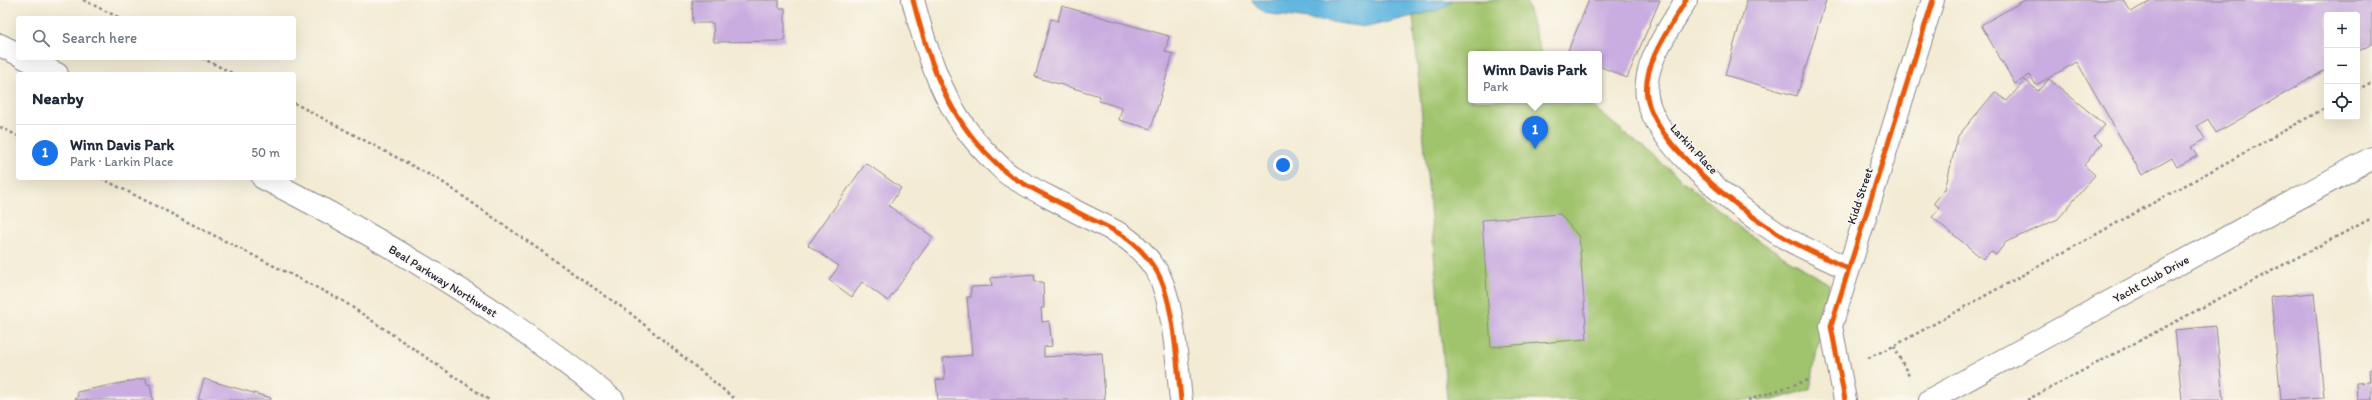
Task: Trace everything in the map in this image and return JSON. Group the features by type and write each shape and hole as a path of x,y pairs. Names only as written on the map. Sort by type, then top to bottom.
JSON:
{"street":[{"path":"913,0 936,78 943,93 977,144 1010,176 1080,213 1104,223 1131,240 1157,272 1167,300 1182,400"},
{"name":"Larkin Place","path":"1686,0 1656,53 1648,75 1647,97 1655,121 1681,153 1726,197 1778,234 1848,269"},
{"name":"Kidd Street","path":"1845,400 1831,326 1933,0"},
{"path":"0,45 16,53"},
{"path":"29,60 53,72"},
{"name":"Yacht Club Drive","path":"1930,400 2372,158"},
{"name":"Beal Parkway Northwest","path":"267,180 311,202 427,268 540,342 613,400"}],"path":[{"path":"83,0 116,16"},
{"path":"206,60 230,72"},
{"path":"2360,88 2372,82"},
{"path":"296,104 441,180 630,313 736,400"},
{"path":"1748,400 1839,370 1894,346 2324,109"},
{"path":"0,128 16,135"},
{"path":"105,180 343,301 489,400"},
{"path":"2027,400 2372,218"},
{"path":"1894,346 1912,380"}],"green space":[{"path":"1453,0 1526,0 1540,51 1468,51 1468,103 1589,103 1745,232 1829,284 1810,389 1773,400 1447,400 1413,16 1442,9"}],"water":[{"path":"1251,0 1453,0 1442,9 1367,27 1264,13"}],"building":[{"path":"692,0 779,0 779,8 785,8 785,41 714,42 713,23 693,23"},
{"path":"1589,0 1660,0 1627,78 1602,67 1602,51 1568,51"},
{"path":"1747,0 1826,0 1797,96 1725,75"},
{"path":"2025,0 2124,0 2131,12 2152,0 2372,0 2372,44 2360,50 2360,12 2324,12 2324,71 2216,133 2208,119 2197,126 2205,139 2191,147 2197,156 2177,167 2172,158 2142,175 2077,62 2036,85 2030,75 2015,84 1981,25"},
{"path":"1062,6 1169,36 1165,52 1173,54 1151,129 1119,120 1122,108 1099,101 1100,96 1035,77 1051,19 1058,21"},
{"path":"2049,79 2105,125 2094,137 2102,144 2084,165 2095,175 2058,219 2006,242 1996,255 1991,251 1983,259 1932,217 1940,208 1934,203 1945,189 1958,136 1995,92 2007,101 2025,80 2038,91"},
{"path":"866,163 901,188 889,206 933,237 888,301 862,282 852,297 829,280 839,266 808,245"},
{"path":"1560,214 1579,237 1587,339 1491,347 1482,220"},
{"path":"1034,274 1035,282 1043,282 1044,308 1041,308 1042,322 1049,321 1052,346 1044,347 1044,357 1102,353 1105,400 938,400 936,380 945,379 943,358 972,355 967,297 971,297 971,287 992,286 991,278"},
{"path":"2314,293 2324,398 2281,400 2271,297"},
{"path":"2216,326 2223,400 2182,400 2175,330"},
{"path":"2372,369 2372,400 2357,400 2356,383 2370,382 2369,370"},
{"path":"146,378 147,385 150,384 153,400 76,400 75,398 78,398 77,392"},
{"path":"204,379 271,398 271,400 198,400"}],"cycle path":[{"path":"913,0 919,23 941,86 951,106 977,143 1006,173 1035,190 1110,228 1129,240 1138,248 1156,270 1162,282 1171,315 1181,400"},
{"path":"1686,0 1665,34 1653,59 1649,72 1647,97 1653,116 1665,135 1681,155 1700,174 1741,208 1785,238 1848,269"},
{"path":"1845,400 1831,326 1933,0"}],"place":[{"name":"Winn Davis Park","path":"1535,149"}]}
